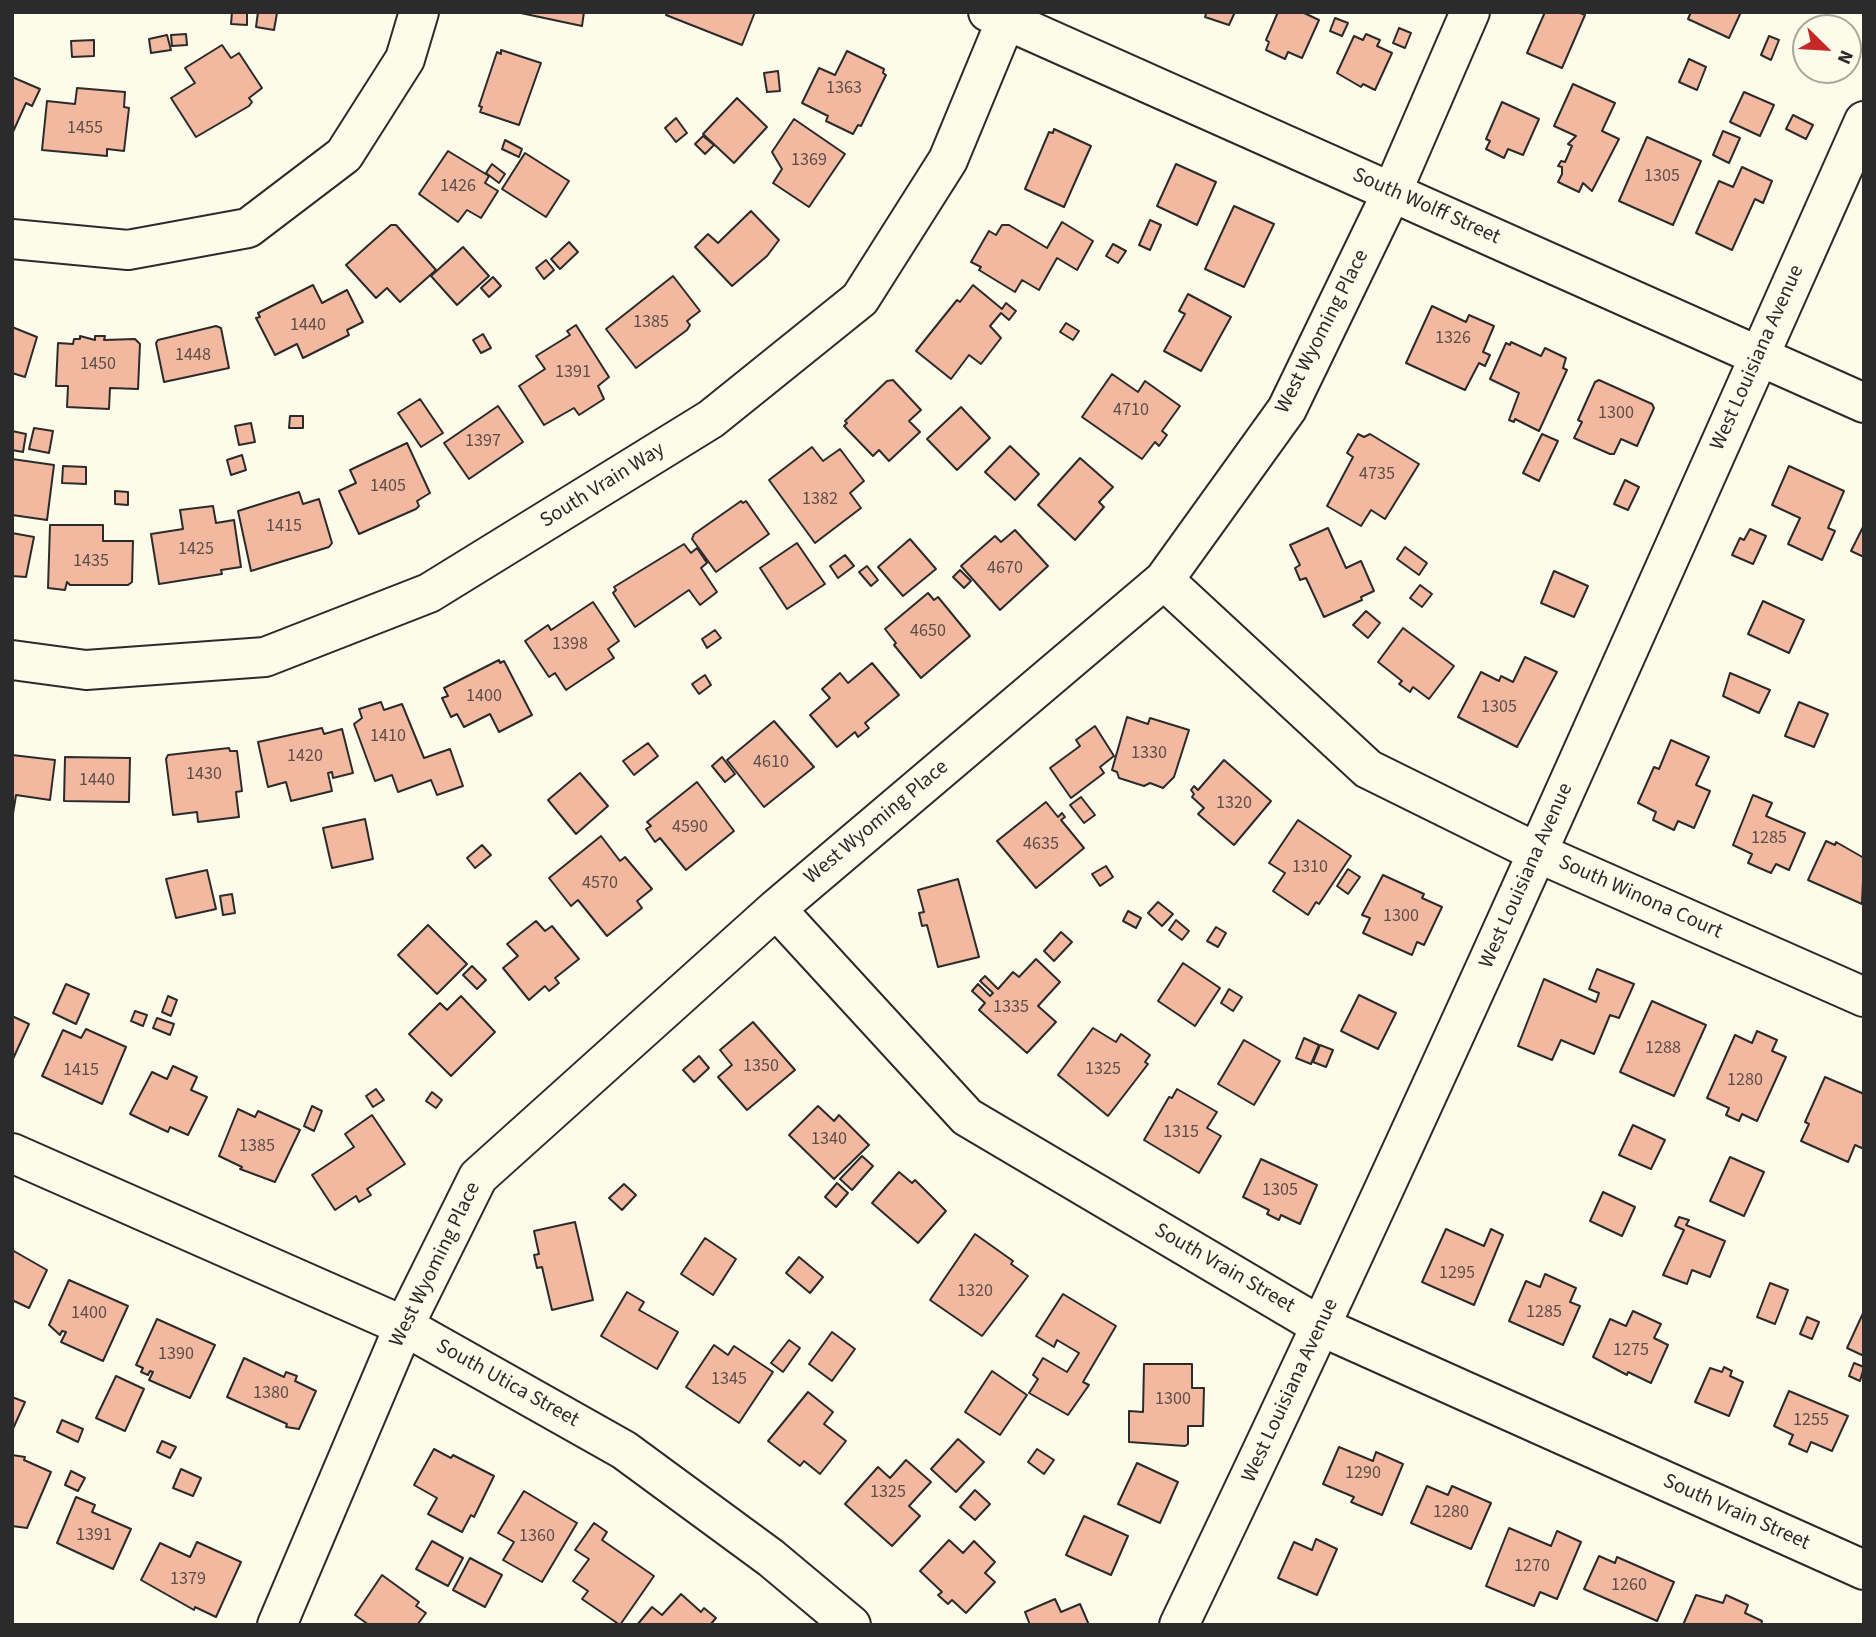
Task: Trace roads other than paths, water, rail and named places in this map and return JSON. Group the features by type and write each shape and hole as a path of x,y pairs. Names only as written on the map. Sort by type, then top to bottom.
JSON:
{"street":[{"path":"12,239 128,250 248,228 344,155 404,59 419,12"},
{"name":"West Wyoming Place","path":"277,1625 404,1326 478,1177 776,909 1164,580 1287,409 1391,192 1470,12"},
{"name":"South Wolff Street","path":"997,16 1864,403"},
{"name":"South Vrain Way","path":"12,660 86,670 265,657 429,593 711,419 860,299 948,160 997,16"},
{"name":"West Louisiana Avenue","path":"1179,1625 1322,1327 1538,853 1864,121"},
{"name":"South Winona Court","path":"1164,580 1368,769 1538,853 1864,996"},
{"name":"South Vrain Street","path":"776,909 967,1118 1322,1327 1864,1570"},
{"name":"South Utica Street","path":"12,1153 404,1326 624,1450 771,1558 851,1625"}]}
